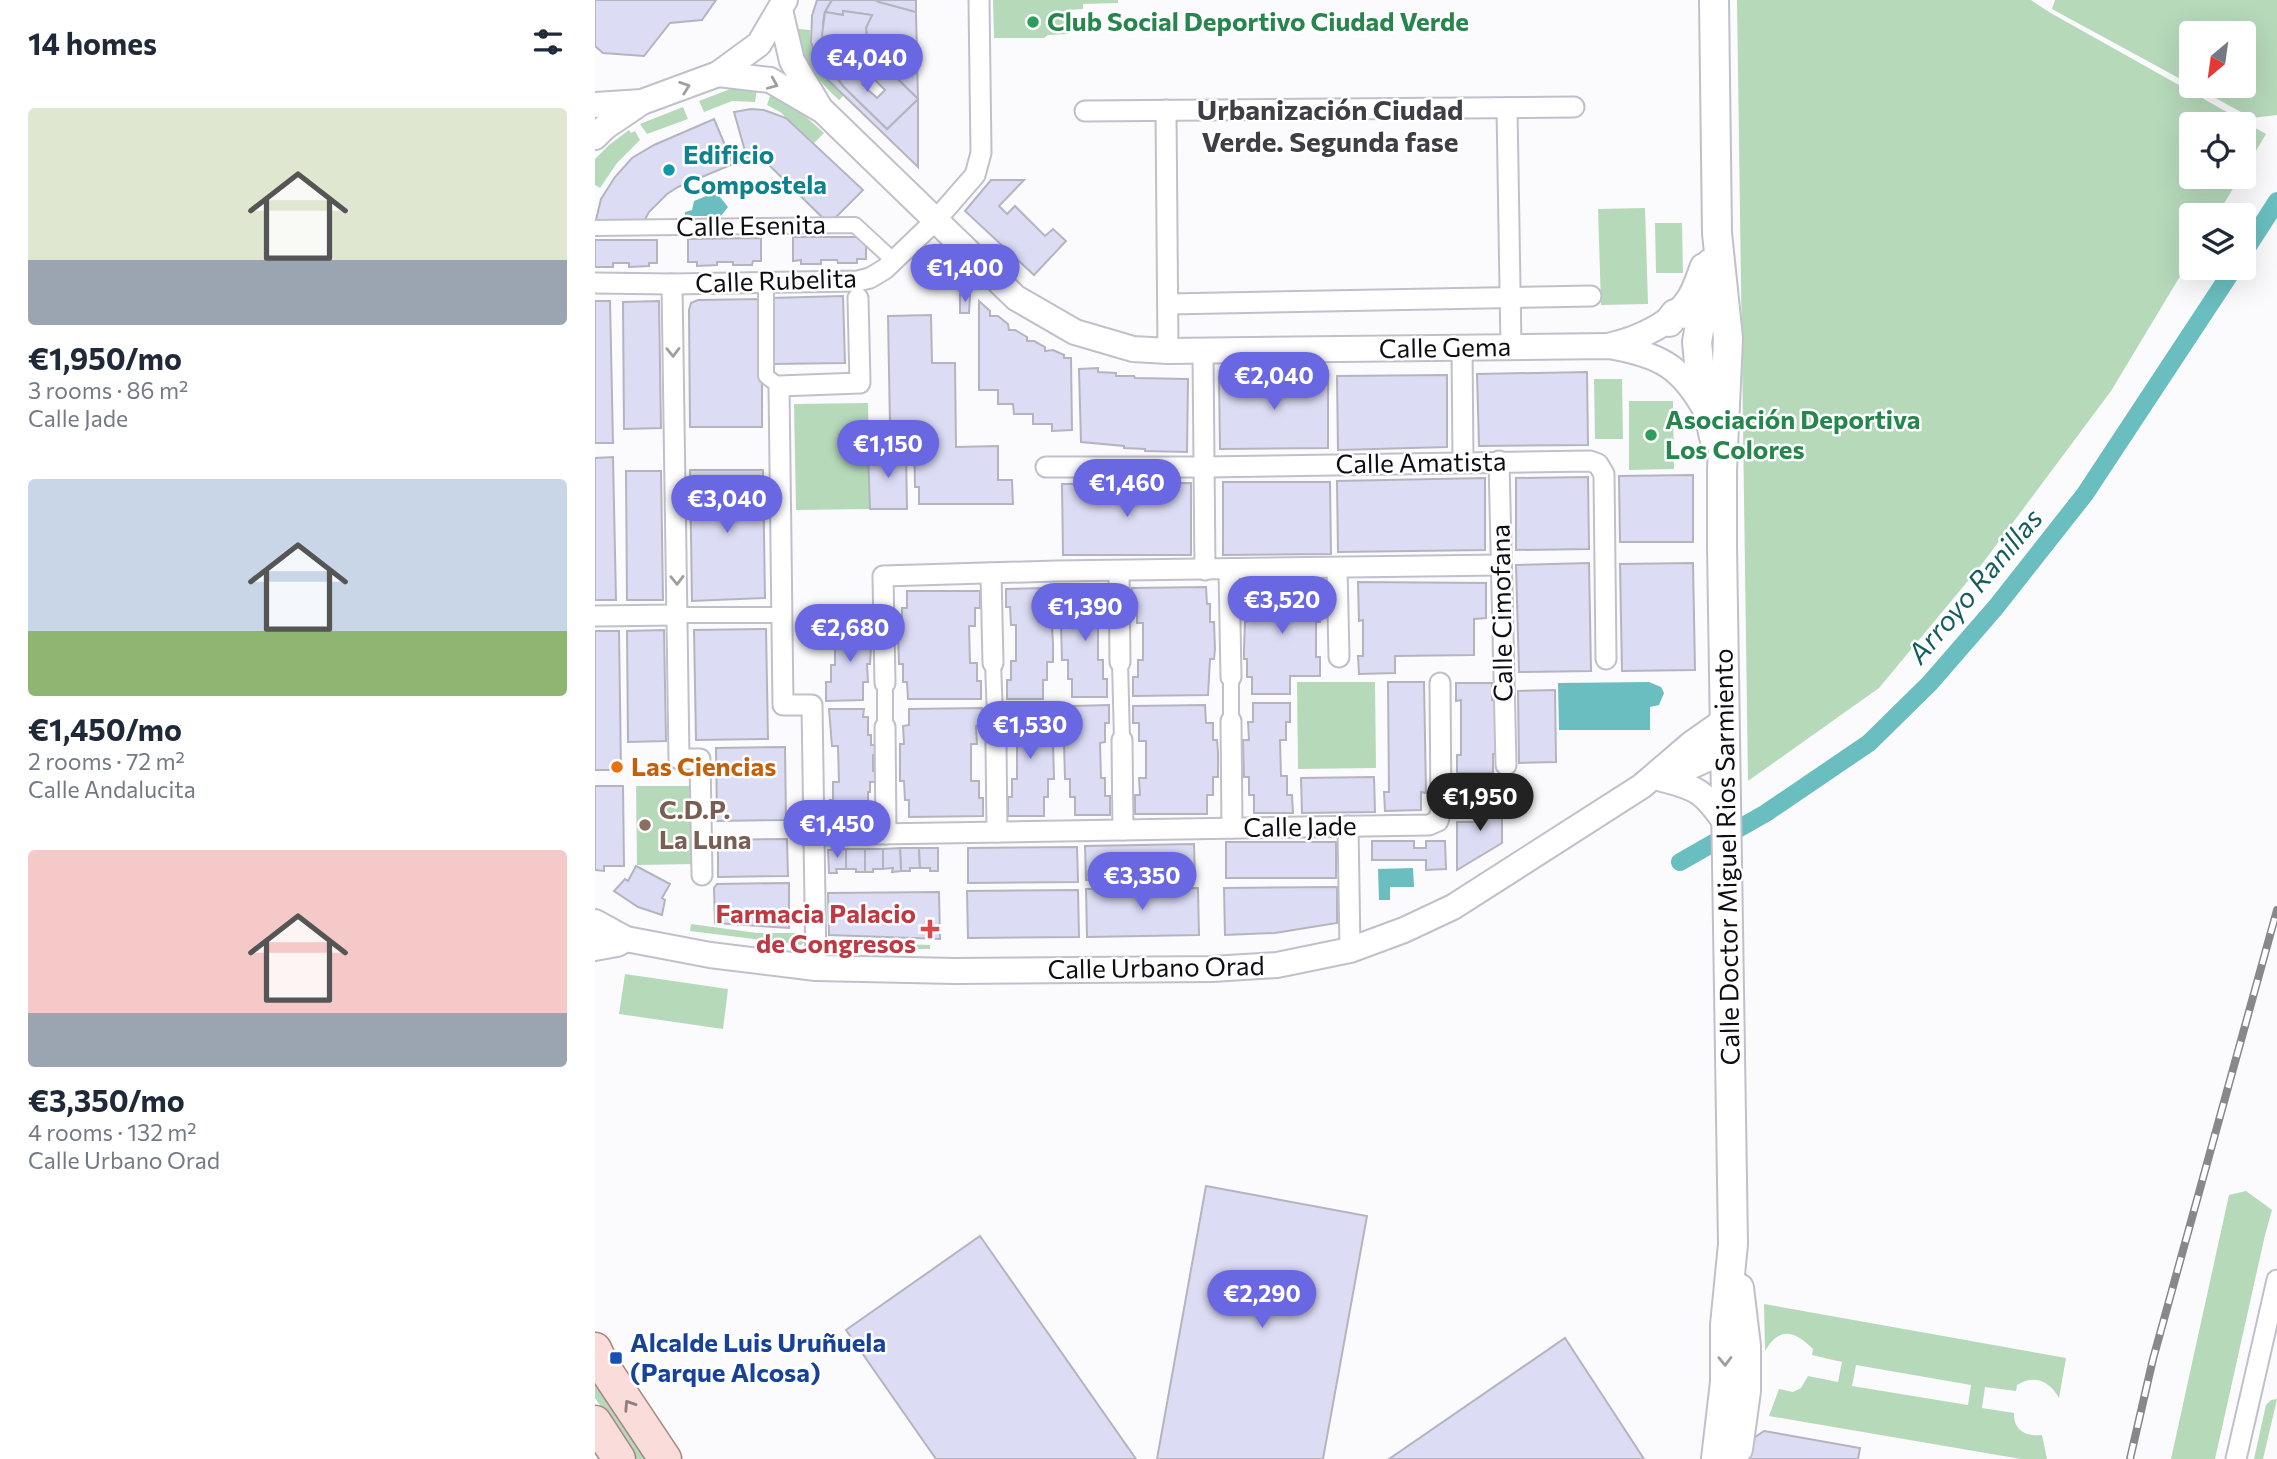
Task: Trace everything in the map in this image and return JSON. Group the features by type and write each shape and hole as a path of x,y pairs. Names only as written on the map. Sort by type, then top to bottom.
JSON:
{"main road":[{"name":"Calle Doctor Miguel Rios Sarmiento","path":"1714,0 1717,233 1728,338 1722,470 1733,1244 1746,1335 1746,1391 1727,1454"},
{"name":"Calle Doctor Miguel Rios Sarmiento","path":"1717,233 1682,317 1697,342 1700,373 1722,470"},
{"path":"595,1349 603,1366 665,1459"},
{"path":"595,1422 619,1459"}],"street":[{"name":"Calle Rubelita","path":"595,283 766,282 858,289 894,261 935,221 975,175 981,153 979,0"},
{"path":"595,137 642,102 718,74 759,44 783,5"},
{"path":"783,5 792,61 823,111"},
{"path":"718,74 770,80 823,111"},
{"path":"595,106 642,102"},
{"path":"1086,111 1574,107"},
{"path":"1507,108 1511,346"},
{"path":"1166,110 1168,351"},
{"name":"Calle Gema","path":"823,111 1016,298 1075,332 1133,349 1168,351 1609,346 1647,355 1671,365 1698,397 1710,419"},
{"name":"Calle Esenita","path":"595,229 855,225 894,261"},
{"path":"766,282 766,376 779,386 860,383 858,289"},
{"path":"672,284 679,759 700,759 702,875"},
{"path":"1168,304 1591,296"},
{"name":"Calle Gema","path":"1609,346 1634,339 1682,317"},
{"path":"1671,365 1700,373 1715,365 1728,338 1716,324 1682,317"},
{"name":"Calle Doctor Miguel Rios Sarmiento","path":"1671,365 1663,356 1660,344 1662,332 1682,317"},
{"path":"1462,348 1463,462"},
{"path":"1203,351 1205,570"},
{"path":"779,386 783,705 812,705 816,968"},
{"name":"Calle Cimofana","path":"1499,461 1506,765"},
{"name":"Calle Amatista","path":"1046,467 1590,461 1598,464 1604,474 1606,659"},
{"path":"886,834 883,576 1501,565"},
{"path":"1338,568 1339,657"},
{"path":"1229,569 1232,828"},
{"path":"1119,571 1122,830"},
{"path":"991,573 997,832"},
{"path":"595,616 782,615"},
{"name":"Calle Jade","path":"814,835 1429,825 1438,821 1441,811 1440,683"},
{"name":"Calle Urbano Orad","path":"1652,783 1691,744 1725,720"},
{"path":"1691,744 1725,751"},
{"name":"Calle Urbano Orad","path":"627,939 710,955 816,968 955,971 1212,969 1277,965 1350,950 1404,930 1453,907 1652,783 1725,751"},
{"path":"1652,783 1698,790 1725,822"},
{"path":"1348,827 1350,950"},
{"path":"595,922 627,939"},
{"path":"595,948 617,944 627,939"},
{"path":"2236,1459 2277,1280"}],"green space":[{"name":"Club Social Deportivo Ciudad Verde","path":"993,0 1118,0 1118,3 1083,4 1083,9 1068,10 1068,17 1072,17 1072,26 1068,27 1068,34 1048,35 1044,38 994,38"},
{"path":"1737,0 2031,0 2179,85 2179,98 2202,98 2227,112 2179,112 2179,189 2233,189 2224,203 2179,203 2179,278 2111,391 1982,564 1879,688 1748,781"},
{"path":"2055,0 2277,0 2277,115 2256,118 2256,112 2241,112 2215,98 2256,98 2256,21 2179,21 2179,78 2052,9"},
{"path":"799,29 810,30 819,66 844,95 839,100 811,69 802,51"},
{"path":"733,88 757,89 755,102 732,101 704,112 699,101"},
{"path":"771,93 787,100 824,133 814,143 780,112 767,105"},
{"path":"683,107 688,119 647,134 640,124"},
{"path":"2256,128 2266,134 2256,151"},
{"path":"629,130 631,133 635,131 640,140 617,163 600,188 595,185 595,159"},
{"path":"1645,208 1648,304 1601,305 1598,209"},
{"path":"1655,223 1682,223 1683,273 1656,273"},
{"path":"1594,379 1622,379 1623,439 1595,439"},
{"name":"Asociación Deportiva Los Colores","path":"1629,401 1673,401 1674,469 1629,470"},
{"path":"868,403 870,509 796,510 794,404"},
{"path":"1297,682 1375,682 1376,768 1298,769"},
{"path":"636,786 694,786 695,864 637,865"},
{"path":"691,924 757,933 804,933 804,939 809,939 801,945 690,931"},
{"path":"824,941 930,945 930,949 834,949"},
{"path":"625,974 728,989 723,1029 619,1014"},
{"path":"2246,1191 2272,1210 2215,1459 2171,1459 2229,1195"},
{"path":"1764,1304 2066,1358 2059,1398 2051,1387 2035,1380 2017,1385 2016,1391 1985,1387 1982,1408 2014,1413 2018,1428 2031,1435 2042,1435 2047,1459 2021,1459 1769,1416 1779,1389 1793,1392 1801,1388 1808,1376 1838,1382 1842,1362 1812,1355 1813,1349 1806,1343 1787,1334 1776,1338 1765,1351","holes":["1856,1365 1971,1385 1968,1405 1852,1386"]},
{"path":"595,1379 649,1459 637,1459 595,1398"},
{"path":"2277,1399 2263,1459 2254,1459 2266,1405"}],"water":[{"path":"716,192 728,207 721,216 685,216 685,212 692,210 694,201"},
{"path":"1649,682 1661,687 1664,693 1659,705 1650,707 1650,730 1559,730 1558,683"},
{"path":"1413,868 1414,887 1390,887 1390,900 1379,900 1378,869"}],"building":[{"path":"595,0 716,0 702,20 670,23 644,56 603,53 595,46"},
{"path":"817,0 832,0 823,22 824,50 828,66 844,87 887,129 918,99 918,167 828,80 820,69 811,42 812,16"},
{"path":"832,0 874,0 916,12 918,99 873,55 868,46 866,28 872,15 843,11 843,15 825,12"},
{"path":"916,0 916,12 879,2"},
{"path":"843,11 872,15 866,28 868,46 873,55 918,99 887,129 844,87 828,66 822,35 825,12 843,15","holes":["849,43 856,61 846,67 838,45","870,75 885,90 877,98 862,84"]},
{"name":"Edificio Compostela","path":"764,110 786,118 863,190 829,224 765,161 757,157 747,158 734,112"},
{"name":"Edificio Compostela","path":"714,119 733,164 667,194 649,212 643,223 595,224 601,199 615,177 632,158 654,145"},
{"path":"991,180 1024,180 999,206 1007,214 1015,206 1045,236 1053,229 1066,241 1034,275 965,211"},
{"path":"860,235 866,241 866,259 857,259 857,263 821,260 821,264 801,264 801,260 793,261 793,237"},
{"path":"761,238 761,261 753,261 752,265 717,262 717,265 697,266 697,262 688,262 688,239"},
{"path":"595,240 657,240 657,263 629,267 629,263 613,263 613,267 595,267"},
{"path":"960,294 970,295 969,313 960,313"},
{"path":"843,296 845,363 772,364 770,298"},
{"path":"762,299 762,427 690,427 691,303 698,300"},
{"path":"595,301 610,301 613,443 595,443"},
{"path":"659,301 661,428 624,429 623,302"},
{"path":"979,301 990,311 990,316 998,316 1008,324 1009,330 1015,330 1027,337 1027,341 1034,341 1045,347 1045,351 1053,350 1064,355 1064,358 1071,358 1072,430 1052,431 1052,424 1033,424 1033,414 1014,414 1013,404 998,404 998,390 979,390"},
{"path":"931,315 932,363 955,363 956,447 998,446 998,480 1012,480 1013,504 919,504 919,487 915,487 914,425 890,425 888,316"},
{"path":"1098,368 1098,372 1116,373 1116,376 1188,379 1187,452 1145,451 1081,442 1079,369"},
{"path":"1587,372 1588,445 1479,446 1477,374"},
{"path":"1328,375 1328,448 1220,449 1219,377"},
{"path":"1447,375 1447,447 1338,450 1337,376"},
{"path":"868,451 906,451 907,509 870,509"},
{"path":"613,457 616,600 595,600 595,458"},
{"path":"690,470 763,470 765,598 692,601"},
{"path":"626,471 661,471 663,600 627,600"},
{"path":"1693,475 1693,542 1620,542 1619,476"},
{"path":"1588,477 1589,549 1516,550 1516,478"},
{"path":"1485,478 1485,550 1338,552 1337,481"},
{"path":"1223,482 1330,482 1331,554 1223,555"},
{"path":"1191,483 1191,555 1063,555 1062,484"},
{"path":"1589,563 1591,671 1519,672 1516,565"},
{"path":"1693,563 1695,670 1622,671 1620,564"},
{"path":"1358,582 1486,583 1486,618 1474,619 1474,655 1395,656 1395,673 1359,674 1358,656 1363,656 1363,620 1359,621"},
{"path":"1251,585 1323,585 1320,622 1316,622 1316,657 1320,657 1320,676 1290,676 1290,694 1252,694 1252,677 1247,677 1247,659 1244,659 1245,622 1249,621"},
{"path":"1206,587 1210,622 1214,622 1215,649 1214,659 1210,659 1208,695 1133,696 1133,677 1138,677 1138,660 1143,660 1143,623 1137,623 1137,605 1133,605 1132,588"},
{"path":"1043,588 1043,607 1049,607 1049,625 1052,625 1053,662 1047,662 1043,699 1007,699 1011,661 1016,661 1016,625 1011,625 1010,607 1006,607 1006,589"},
{"path":"1073,588 1107,588 1104,624 1098,624 1098,660 1103,660 1107,697 1072,697 1068,660 1062,660 1061,625 1068,625 1068,607 1073,607"},
{"path":"907,591 980,591 980,608 975,608 975,626 969,626 970,663 977,663 981,699 908,699 907,682 903,682 903,664 899,664 898,636 898,627 902,627 902,608 907,608"},
{"path":"835,628 872,628 870,664 867,664 868,682 863,682 863,700 826,701 826,682 831,682 831,665 835,665"},
{"path":"766,629 768,739 696,740 694,630"},
{"path":"664,630 666,741 628,742 627,631"},
{"path":"595,631 619,631 621,770 595,770"},
{"path":"1388,682 1424,682 1426,793 1421,792 1421,810 1385,811 1384,792 1389,792"},
{"path":"1456,683 1492,683 1492,700 1497,700 1497,754 1493,754 1493,773 1457,773 1457,755 1461,755 1461,700 1456,701"},
{"path":"1555,690 1556,762 1519,763 1518,691"},
{"path":"1253,703 1290,703 1286,740 1280,740 1281,776 1287,776 1287,795 1292,795 1293,813 1254,813 1254,795 1249,795 1249,777 1244,777 1243,740 1249,740 1248,722 1253,722"},
{"path":"1109,705 1105,742 1100,743 1101,778 1105,778 1105,796 1110,796 1110,815 1075,815 1075,797 1070,797 1070,779 1065,779 1064,743 1070,743 1073,706"},
{"path":"1205,705 1206,723 1213,723 1213,740 1217,740 1218,752 1218,777 1213,777 1213,795 1207,795 1207,814 1135,814 1135,795 1140,795 1139,778 1146,778 1146,741 1139,741 1139,723 1133,723 1133,706"},
{"path":"1007,706 1044,706 1044,724 1050,724 1050,742 1053,742 1054,779 1048,779 1044,816 1008,816 1012,779 1017,779 1017,742 1012,742 1011,724 1007,724"},
{"path":"982,708 982,725 976,726 977,744 971,744 971,781 979,781 983,816 909,817 909,800 905,800 904,781 900,781 900,744 904,744 903,726 909,725 909,709"},
{"path":"829,709 864,709 863,717 868,717 868,735 871,735 871,745 876,745 877,755 873,755 873,771 877,771 876,782 870,782 868,810 864,811 864,820 830,819 833,782 839,782 838,746 832,746"},
{"path":"785,747 786,820 717,821 716,748"},
{"path":"1374,777 1375,812 1302,813 1301,778"},
{"path":"595,786 623,786 624,866 604,866 604,871 595,870"},
{"path":"1476,803 1502,803 1502,843 1457,870 1457,822 1476,822"},
{"path":"787,839 788,876 718,877 718,840"},
{"path":"1372,841 1414,841 1414,848 1426,848 1426,841 1445,841 1446,869 1426,870 1426,860 1372,860"},
{"path":"1226,842 1336,842 1336,878 1226,878"},
{"path":"1194,844 1195,879 1086,880 1085,846"},
{"path":"1077,847 1078,882 968,883 968,848"},
{"path":"900,848 919,848 920,868 901,871"},
{"path":"900,848 901,871 883,869 883,849"},
{"path":"919,848 938,848 938,871 920,868"},
{"path":"846,849 865,849 865,872 846,869"},
{"path":"846,849 846,869 836,869 837,873 829,873 828,850"},
{"path":"865,849 883,849 883,869 865,872"},
{"path":"636,866 670,884 662,898 665,900 662,915 638,907 614,891 625,879 628,881"},
{"path":"789,883 789,928 715,923 714,888 717,884"},
{"path":"1337,887 1337,923 1275,933 1225,935 1224,888"},
{"path":"1198,888 1199,935 1087,937 1086,889"},
{"path":"1078,890 1079,937 968,938 967,891"},
{"path":"939,892 940,939 829,935 828,893"},
{"path":"1206,1186 1367,1216 1323,1459 1157,1459"},
{"path":"980,1236 1136,1459 936,1459 846,1330"},
{"path":"1565,1338 1644,1459 1389,1459"},
{"path":"1764,1431 1860,1448 1858,1459 1723,1459"}],"waterway":[{"name":"Arroyo Ranillas","path":"2256,234 2277,201"},
{"name":"Arroyo Ranillas","path":"1680,862 1766,813 1869,743 1930,683 1996,607 2085,494 2226,280"}],"railway":[{"path":"2130,1459 2153,1359 2277,910"}],"place":[{"name":"Club Social Deportivo Ciudad Verde","path":"1033,22"},
{"name":"Edificio Compostela","path":"669,170"},
{"name":"Asociación Deportiva Los Colores","path":"1651,435"},
{"name":"Las Ciencias","path":"617,767"},
{"name":"C.D.P. La Luna","path":"645,825"},
{"name":"Farmacia Palacio de Congresos","path":"930,929"},
{"name":"Alcalde Luis Uruñuela (Parque Alcosa)","path":"616,1358"}],"district":[{"name":"Urbanización Ciudad Verde. Segunda fase","path":"1330,126"}]}
